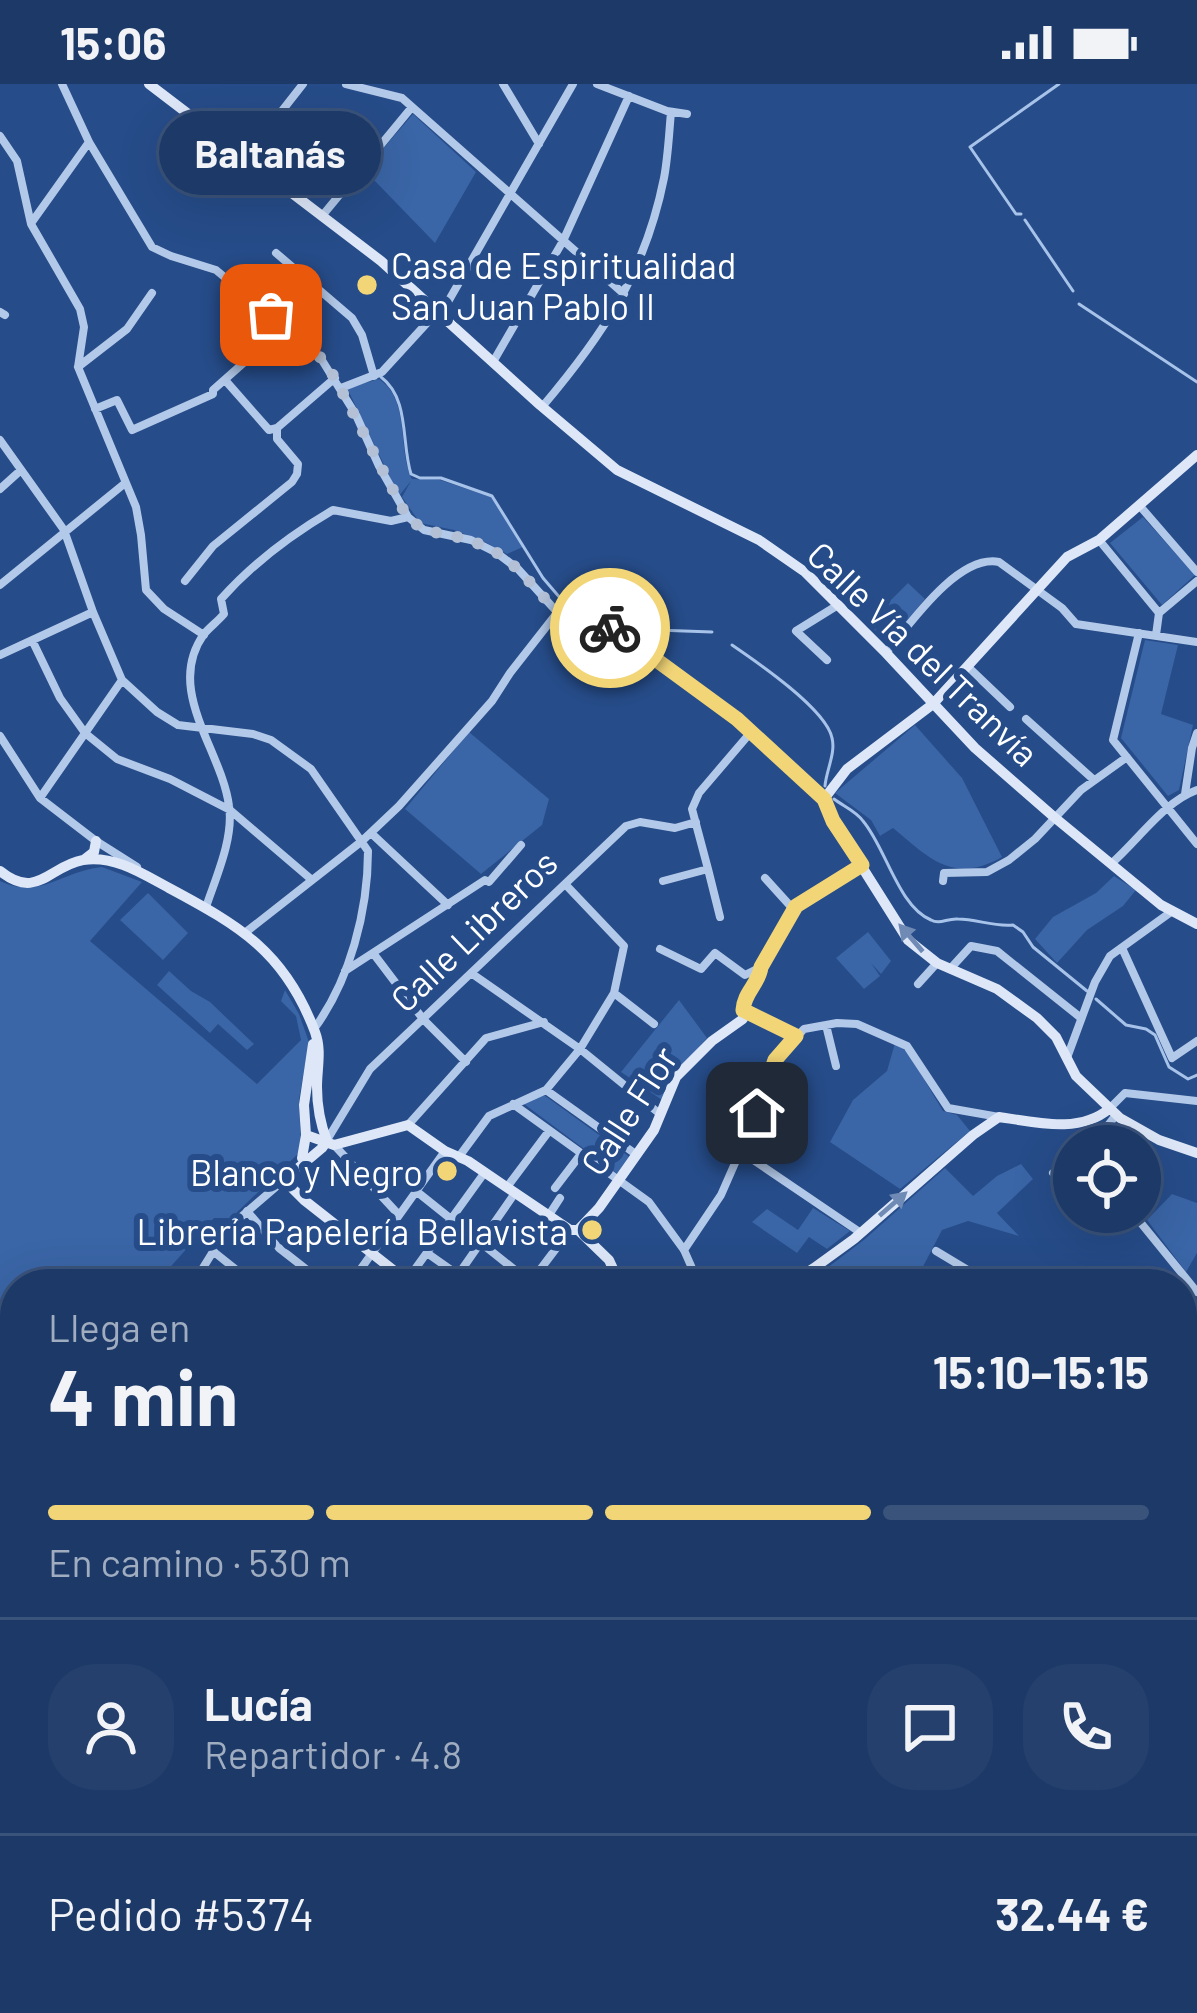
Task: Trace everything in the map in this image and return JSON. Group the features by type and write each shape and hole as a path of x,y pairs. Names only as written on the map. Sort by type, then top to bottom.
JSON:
{"street":[{"path":"62,84 89,142 152,247 216,270 320,357 407,517 424,530 471,540 497,553 558,613 589,619 621,634 751,732 824,799 908,940 937,963 997,988 1056,1037 1076,1076 1113,1112 1159,1140 1197,1153"},
{"name":"Calle Vía del Tranvía","path":"149,84 381,261 616,470 758,540 805,572 975,748 1171,912 1197,924"},
{"path":"245,158 303,84"},
{"path":"346,84 402,98 622,292"},
{"path":"503,84 538,144"},
{"path":"225,380 269,430 338,383 374,376 386,368 440,313 573,84"},
{"path":"597,84 669,112 687,114"},
{"path":"494,362 563,241 629,96"},
{"path":"322,216 412,107"},
{"path":"540,405 622,292 660,173 669,112"},
{"path":"0,136 17,160 32,224 80,309 84,327 78,367 136,508 146,590 164,609 204,635"},
{"path":"32,224 89,142"},
{"path":"276,253 352,318 362,334 374,376"},
{"path":"271,315 306,277"},
{"path":"78,367 128,329 152,293"},
{"path":"94,410 117,400 132,430 212,394 284,327"},
{"path":"185,581 213,546 297,474 298,464 277,440 278,428"},
{"path":"0,440 64,530 122,680 178,725 272,740 310,769 367,837 448,904"},
{"path":"824,799 847,769 933,704 1066,557 1099,540 1195,460"},
{"path":"0,489 21,470"},
{"path":"0,585 124,484"},
{"path":"1139,505 1197,577 1160,613 1156,635"},
{"path":"206,907 230,810 190,686 204,635 224,614 221,599 242,575 333,509 391,520 407,517"},
{"path":"1099,540 1160,613"},
{"path":"886,652 951,580 991,559 1062,608 1076,624 1197,642"},
{"path":"826,660 796,631 839,605"},
{"path":"0,655 93,612"},
{"path":"245,932 367,837 399,806 492,701 558,613"},
{"path":"1139,633 1113,740 1197,844"},
{"path":"32,640 60,698 85,733 117,759 230,810 312,880"},
{"path":"968,667 1010,707"},
{"path":"40,798 122,680"},
{"path":"1026,718 1094,780"},
{"path":"720,917 692,809 698,793 751,732"},
{"path":"1185,794 1197,733"},
{"path":"0,736 40,798 147,875 245,932 270,956 314,1029 319,1045 320,1121 330,1143 399,1215"},
{"path":"943,881 944,873 987,872 1010,860 1094,780 1127,757"},
{"path":"1112,863 1174,800 1197,790"},
{"name":"Calle Libreros","path":"203,1269 227,1229 299,1163 330,1143 370,1069 626,826 640,822 675,828 696,822"},
{"path":"299,1163 306,1135 304,1105 314,1029 344,972 362,911 367,837"},
{"path":"0,871 31,884 94,852 95,841"},
{"path":"344,972 485,880 489,882 521,845"},
{"path":"82,860 114,863 147,875"},
{"name":"Calle Flor","path":"574,1230 599,1208 654,1130 676,1077 742,1019 744,998 796,906 862,865"},
{"path":"663,881 708,868"},
{"path":"764,878 794,910"},
{"path":"458,1158 489,1116 546,1090 580,1049 614,993 624,946 565,884"},
{"path":"1067,1057 1094,982 1110,956 1171,912"},
{"path":"950,969 971,946 997,951 1081,1018"},
{"path":"1122,948 1172,1058 1197,1041"},
{"path":"659,950 701,969 715,952 745,975 761,967"},
{"path":"373,953 423,1019 466,1062"},
{"path":"918,984 937,963"},
{"path":"471,973 544,1022 659,1114"},
{"path":"614,993 654,1024"},
{"path":"743,1010 796,1036"},
{"path":"306,1135 330,1143 408,1125 486,1038 544,1022"},
{"path":"684,1250 710,1216 757,1113 775,1060 804,1029 856,1024 907,1046 948,1108 1063,1125 1113,1112"},
{"path":"826,1025 836,1066"},
{"path":"546,1090 637,1155"},
{"path":"1105,1125 1113,1102 1125,1093 1197,1101"},
{"path":"513,1104 649,1202 693,1269"},
{"path":"812,1269 999,1117"},
{"path":"408,1125 574,1230 609,1260 611,1269"},
{"path":"462,1269 549,1131"},
{"path":"361,1269 445,1151"},
{"path":"740,1151 861,1233"},
{"path":"549,1215 581,1154"},
{"path":"417,1269 485,1172"},
{"path":"284,1180 392,1269"},
{"path":"416,1191 512,1269"},
{"path":"247,1211 306,1269"},
{"path":"541,1269 574,1230"},
{"path":"1149,1233 1178,1269"},
{"path":"936,1251 966,1269"},
{"path":"214,1252 235,1269"},
{"path":"427,1252 450,1269"}],"shaded area":[{"path":"413,114 476,172 435,243 373,179 368,166"},
{"path":"379,379 389,388 400,412 412,479 440,480 491,497 523,547 507,554 454,530 420,523 402,497 411,481 399,496 347,388"},
{"path":"1143,517 1195,575 1162,605 1110,543"},
{"path":"908,583 925,599 888,643 868,623"},
{"path":"1145,640 1178,645 1161,714 1193,725 1179,790 1168,796 1121,738"},
{"path":"915,725 962,778 1002,857 969,868 943,864 893,828 880,836 871,820 835,793"},
{"path":"469,732 549,799 542,825 481,874 405,809"},
{"path":"102,867 142,882 90,941 257,1084 301,1040 296,1016 281,1001 285,990 309,1042 299,1099 301,1151 231,1218 214,1218 169,1269 0,1269 0,881 39,886"},
{"path":"1114,876 1136,890 1123,906 1087,930 1057,963 1035,939 1053,917 1096,893"},
{"path":"148,893 188,933 163,960 120,920"},
{"path":"868,932 891,961 881,974 871,963 880,976 864,989 836,958"},
{"path":"169,971 254,1044 247,1050 218,1024 210,1033 157,985"},
{"path":"679,1000 707,1038 676,1074 662,1100 621,1072"},
{"path":"895,1043 907,1051 943,1111 957,1115 970,1131 900,1189 830,1142 853,1100 887,1071"},
{"path":"544,1095 631,1158 619,1175 524,1104"},
{"path":"1021,1164 1033,1179 997,1213 1019,1236 968,1221 942,1230 922,1269 826,1269 945,1168 973,1196"},
{"path":"1172,1194 1197,1203 1197,1253 1184,1269 1157,1233 1161,1233 1161,1205"},
{"path":"813,1208 850,1231 827,1249 809,1237 797,1253 752,1222 767,1209 798,1230"}],"waterway":[{"path":"1021,214 1016,214 970,147 1059,84"},
{"path":"1025,220 1073,291"},
{"path":"1079,304 1197,382"},
{"path":"381,377 401,409 411,474 441,478 492,496 561,599 624,626"},
{"path":"628,629 712,632"},
{"path":"732,645 789,687 827,726 833,750 825,786"},
{"path":"834,799 863,821 901,890 920,913 937,922 958,919 1013,925 1087,991"},
{"path":"1096,999 1126,1025 1155,1035 1169,1067 1188,1079 1197,1075"}],"way so far":[{"path":"271,315 320,357 335,378 407,517 424,530 471,540 497,553 558,613 610,628"}],"place":[{"name":"Casa de Espiritualidad San Juan Pablo II","path":"367,285"},
{"name":"Baltanás","path":"271,315"},
{"name":"Blanco y Negro","path":"447,1171"},
{"name":"Librería Papelería Bellavista","path":"592,1230"}],"route":[{"path":"610,628 737,719 824,799 862,865 796,906 744,998 743,1010 796,1036 775,1060 757,1113"}]}
